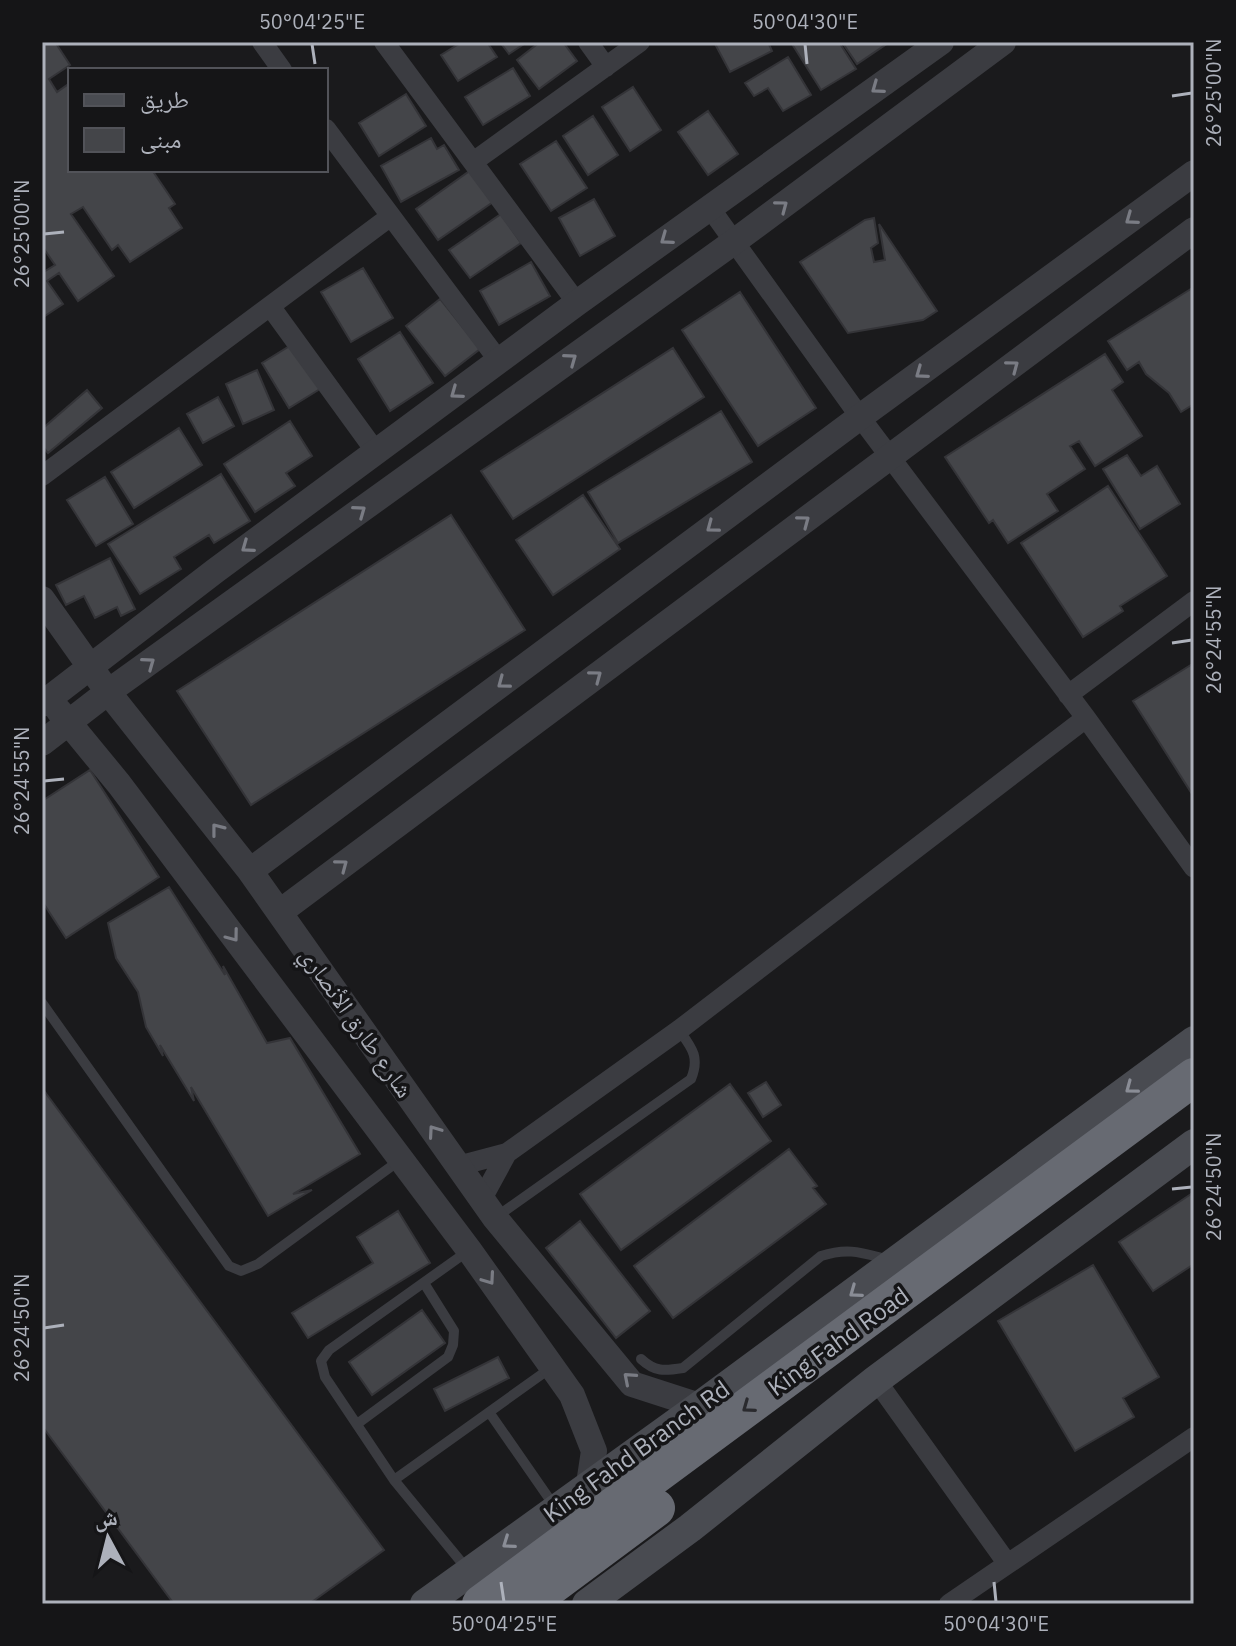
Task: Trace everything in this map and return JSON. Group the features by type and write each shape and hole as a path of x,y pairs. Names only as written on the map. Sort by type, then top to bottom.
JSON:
{"highway":[{"name":"King Fahd Road","path":"475,1587 1194,1077"},
{"name":"King Fahd Road","path":"527,1604 1194,1106"}],"main road":[{"name":"King Fahd Branch Rd","path":"425,1604 475,1587 556,1509 1194,1041"},
{"path":"587,1604 690,1528 876,1380 1194,1144"}],"street":[{"path":"262,42 281,68"},
{"path":"384,42 577,303"},
{"path":"588,42 606,67"},
{"path":"473,162 640,42"},
{"path":"45,696 92,666 577,303 941,42"},
{"path":"42,743 108,692 735,241 1003,42"},
{"path":"328,132 499,361"},
{"path":"250,871 1194,173"},
{"path":"710,208 860,417 1086,718 1194,868"},
{"path":"42,476 391,216"},
{"path":"280,912 1194,230"},
{"path":"270,306 376,452"},
{"name":"شارع طارق الأنصاري","path":"42,599 108,692 280,912 488,1209 632,1384 700,1406"},
{"path":"1068,695 1194,601"},
{"name":"شارع طارق الأنصاري","path":"45,696 119,784 469,1250 572,1395 594,1451 589,1484"},
{"path":"458,1166 507,1153 679,1030 1086,718"},
{"path":"488,1209 507,1153"},
{"path":"876,1380 1007,1563"},
{"path":"949,1604 1194,1437"}],"lane":[{"path":"42,1003 229,1266 241,1271 258,1264 401,1159"},
{"path":"488,1209 691,1079 696,1066 693,1049 679,1030"},
{"path":"469,1250 329,1350 321,1361 325,1377 394,1480 475,1587"},
{"path":"641,1359 652,1369 683,1368 821,1256 851,1250 896,1262"},
{"path":"357,1424 448,1357 454,1331 424,1283"},
{"path":"394,1480 552,1367"},
{"path":"489,1412 556,1509"}],"building":[{"path":"42,42 55,42 70,65 49,79 57,92 68,84 68,172 153,172 175,204 169,208 182,228 130,262 118,245 112,250 83,207 71,214 114,276 78,301 59,273 47,281 63,304 42,318 42,273 55,265 42,246"},
{"path":"462,42 487,42 497,57 458,81 441,55"},
{"path":"500,42 527,42 509,54"},
{"path":"540,42 563,42 577,61 539,89 517,60"},
{"path":"714,42 768,42 772,51 730,72"},
{"path":"839,42 856,69 821,90 792,44"},
{"path":"842,42 887,42 888,43 857,64"},
{"path":"788,57 811,95 783,111 768,88 754,96 745,83"},
{"path":"513,68 530,96 483,125 465,97"},
{"path":"633,87 661,130 630,151 602,107"},
{"path":"406,94 426,126 379,156 359,123"},
{"path":"708,111 738,154 708,175 678,132"},
{"path":"593,116 618,155 588,175 563,136"},
{"path":"431,138 437,149 444,145 459,170 401,202 381,166"},
{"path":"556,141 587,188 551,211 520,164"},
{"path":"471,170 493,202 438,240 416,209"},
{"path":"594,199 615,236 580,256 559,218"},
{"path":"501,214 521,243 470,278 449,250"},
{"path":"874,218 878,243 871,248 874,262 885,260 879,224 937,311 923,320 848,333 800,262 865,220"},
{"path":"531,262 550,296 499,325 480,291"},
{"path":"363,268 393,318 351,342 321,292"},
{"path":"1194,287 1194,404 1181,412 1169,393 1146,374 1139,362 1127,370 1108,341"},
{"path":"740,292 816,408 758,446 682,330"},
{"path":"440,299 480,349 445,376 406,326"},
{"path":"400,332 433,383 390,411 358,359"},
{"path":"293,344 320,389 289,408 262,363"},
{"path":"673,348 704,397 513,519 481,471"},
{"path":"1105,354 1123,382 1112,390 1142,436 1095,466 1079,441 1070,446 1085,469 1047,494 1058,511 1008,543 993,520 989,523 945,457"},
{"path":"257,370 274,410 243,424 226,384"},
{"path":"87,390 102,408 48,453 42,446 42,429"},
{"path":"218,397 234,426 203,443 187,414"},
{"path":"721,411 752,462 618,543 588,492"},
{"path":"290,421 312,456 286,473 295,486 255,512 224,464"},
{"path":"179,428 202,465 134,508 111,472"},
{"path":"1127,455 1141,476 1157,466 1180,504 1140,529 1103,469"},
{"path":"221,474 250,521 214,543 209,535 174,557 181,569 140,594 108,544"},
{"path":"105,477 133,524 96,546 67,500"},
{"path":"1108,486 1167,576 1120,606 1123,611 1083,637 1021,543"},
{"path":"583,495 620,549 553,595 516,540"},
{"path":"451,515 525,630 251,805 177,691"},
{"path":"110,558 135,609 121,616 117,607 95,618 84,596 66,605 56,585"},
{"path":"1194,663 1194,797 1133,701"},
{"path":"90,770 159,877 66,938 42,901 42,801"},
{"path":"169,887 225,975 223,966 267,1043 290,1038 360,1154 293,1194 312,1190 268,1216 191,1087 194,1101 160,1045 163,1056 146,1027 138,992 116,958 108,923"},
{"path":"766,1082 781,1105 763,1117 748,1093"},
{"path":"730,1084 771,1141 621,1250 580,1194"},
{"path":"42,1088 384,1550 309,1604 174,1604 42,1426"},
{"path":"789,1149 817,1186 813,1188 826,1204 673,1318 634,1266"},
{"path":"1194,1192 1194,1264 1153,1291 1119,1242"},
{"path":"398,1211 430,1263 308,1338 292,1313 373,1263 357,1237"},
{"path":"580,1221 650,1311 616,1338 546,1248"},
{"path":"1093,1265 1159,1377 1123,1398 1134,1417 1075,1451 998,1321"},
{"path":"422,1310 445,1343 372,1395 349,1362"},
{"path":"498,1357 509,1378 445,1411 434,1389"}]}
